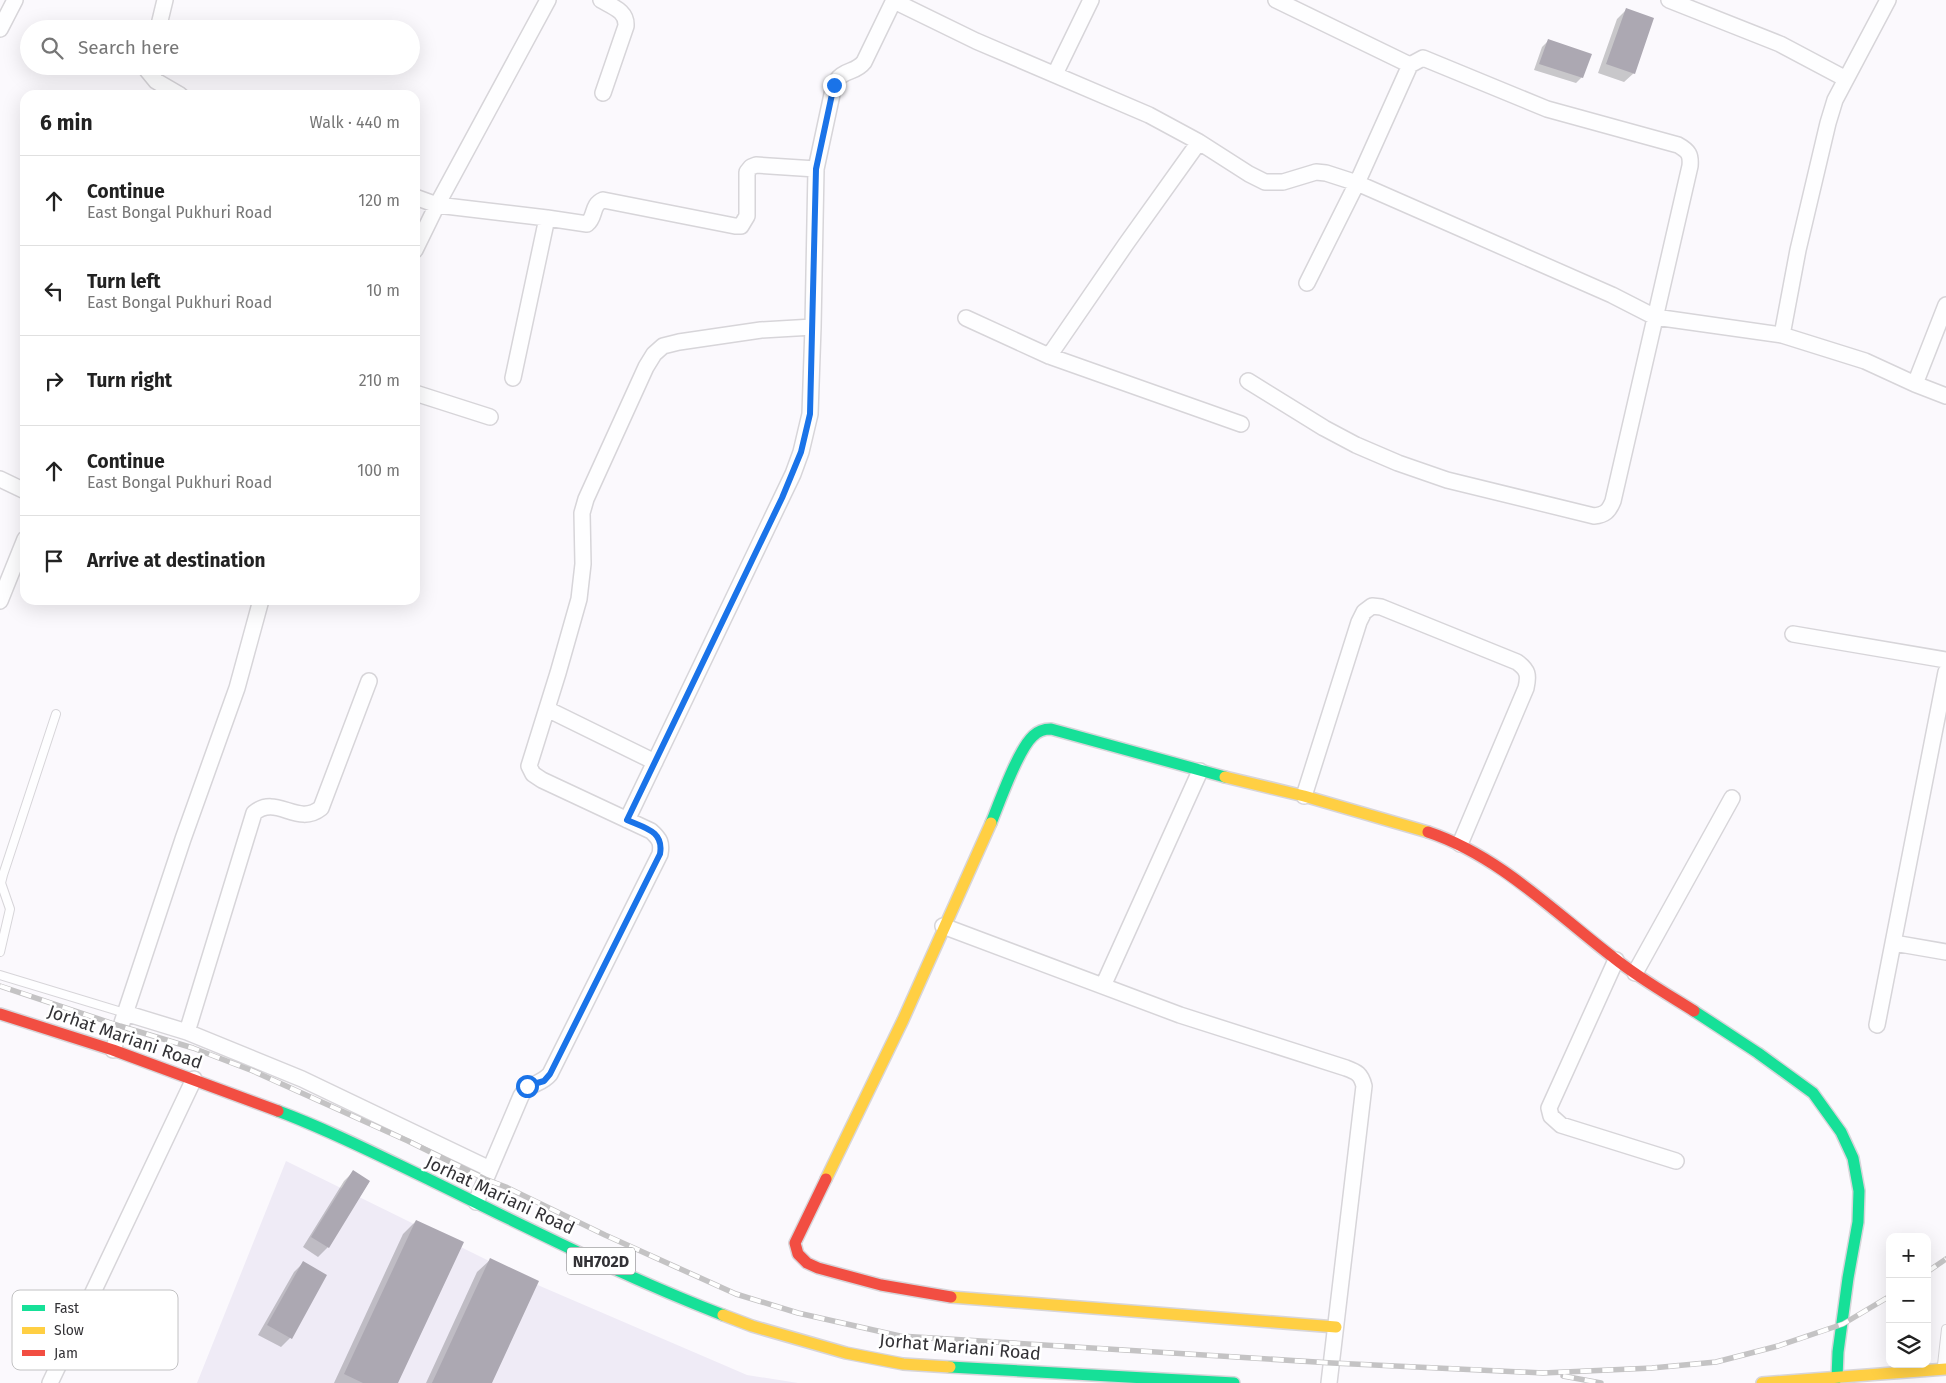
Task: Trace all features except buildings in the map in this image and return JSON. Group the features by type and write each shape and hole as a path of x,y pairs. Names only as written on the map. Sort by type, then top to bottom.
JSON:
{"main road":[{"path":"1336,1327 945,1297 880,1285 807,1263 798,1254 795,1243 903,1020 1024,748 1032,735 1040,729 1051,729 1200,771 1304,796 1430,833 1460,844 1500,868 1616,960 1793,1077 1813,1093 1841,1132 1853,1158 1859,1191 1858,1222 1838,1352 1838,1378"},
{"name":"Jorhat Mariani Road","path":"0,1014 113,1050 309,1124 550,1238 695,1304 752,1326 846,1353 903,1364 1185,1382 1234,1383"},
{"path":"1762,1383 1944,1369"}],"street":[{"path":"0,30 15,0"},
{"path":"160,20 165,0"},
{"path":"420,240 548,0"},
{"path":"601,0 623,13 627,19 603,93"},
{"path":"1055,74 1091,0"},
{"path":"1276,0 1410,66"},
{"path":"1670,0 1780,44 1846,79"},
{"path":"1782,335 1798,250 1835,100 1888,0"},
{"path":"627,820 793,474 801,452 810,414 816,169 834,85 840,75 858,69 864,62 894,1 976,41 1149,115 1199,142 1265,182 1283,182 1316,172 1357,183 1612,295 1655,317 1782,335 1865,361 1946,396"},
{"path":"1248,381 1324,428 1356,445 1424,473 1594,516 1603,515 1609,510 1613,501 1691,156 1686,149 1678,145 1547,109 1423,58 1410,66 1357,183 1307,283"},
{"path":"151,75 156,81 171,90"},
{"path":"1048,356 1199,142"},
{"path":"420,199 437,205 588,224 592,219 594,207 599,201 603,200 741,226 747,216 747,172 751,167 756,165 816,169"},
{"path":"513,378 547,218"},
{"path":"1915,384 1946,305"},
{"path":"966,318 1048,356 1241,424"},
{"path":"476,1202 524,1090 532,1084 544,1081 550,1074 660,854 662,844 652,831 542,780 533,774 529,766 558,674 581,586 583,564 582,513 598,470 646,367 654,354 662,346 761,330 812,327"},
{"path":"420,395 490,417"},
{"path":"0,479 20,489"},
{"path":"0,601 20,551"},
{"path":"113,1050 180,848 237,688 260,605"},
{"path":"1304,796 1359,622 1364,612 1372,606 1381,608 1517,662 1525,668 1529,676 1526,688 1460,844"},
{"path":"1793,634 1946,660"},
{"path":"1877,1025 1946,672"},
{"path":"187,1032 254,813 261,806 272,806 303,815 313,814 321,808 369,681"},
{"path":"547,709 655,762"},
{"path":"1103,986 1200,771"},
{"path":"1635,973 1732,798"},
{"path":"944,926 1180,1015 1357,1072 1362,1078 1362,1096 1329,1383"},
{"path":"1894,943 1946,952"},
{"path":"1616,960 1549,1108 1550,1116 1561,1125 1676,1161"},
{"path":"125,1013 187,1032 302,1079 490,1169"},
{"path":"94,1290 194,1079"},
{"path":"50,1383 56,1370"}],"lane":[{"path":"0,952 10,909 2,883 3,875 56,714"},
{"path":"0,975 125,1013"},
{"path":"1944,1369 1946,1329"}],"shaded area":[{"path":"286,1161 540,1286 747,1375 798,1383 197,1383"}],"railway":[{"path":"0,986 193,1048 253,1071 736,1294 798,1313 900,1336 1332,1363 1543,1373 1652,1368 1716,1362 1778,1346 1843,1324 1886,1298"},
{"path":"1931,1269 1946,1259"},
{"path":"1563,1376 1601,1383"}],"traffic: fast":[{"path":"991,823 1021,752 1033,736 1046,729 1225,777"},
{"path":"1694,1011 1758,1053 1813,1093 1841,1132 1853,1158 1859,1191 1858,1222 1838,1352 1837,1378"},
{"path":"278,1111 353,1143 610,1267 723,1315"},
{"path":"950,1367 1234,1383"}],"traffic: slow":[{"path":"1225,777 1304,796 1428,832"},
{"path":"826,1179 903,1020 991,823"},
{"path":"951,1297 1336,1327"},
{"path":"723,1315 752,1326 846,1353 903,1364 950,1367"},
{"path":"1762,1383 1946,1369"}],"traffic: jam":[{"path":"1428,832 1454,842 1479,855 1503,871 1624,965 1653,986 1694,1011"},
{"path":"0,1014 113,1050 278,1111"},
{"path":"826,1179 795,1243 798,1254 807,1263 818,1268 881,1285 951,1297"}],"route":[{"path":"527,1086 544,1081 550,1074 660,854 662,844 659,838 652,831 627,820 782,498 801,452 810,414 816,169 834,85"}]}
